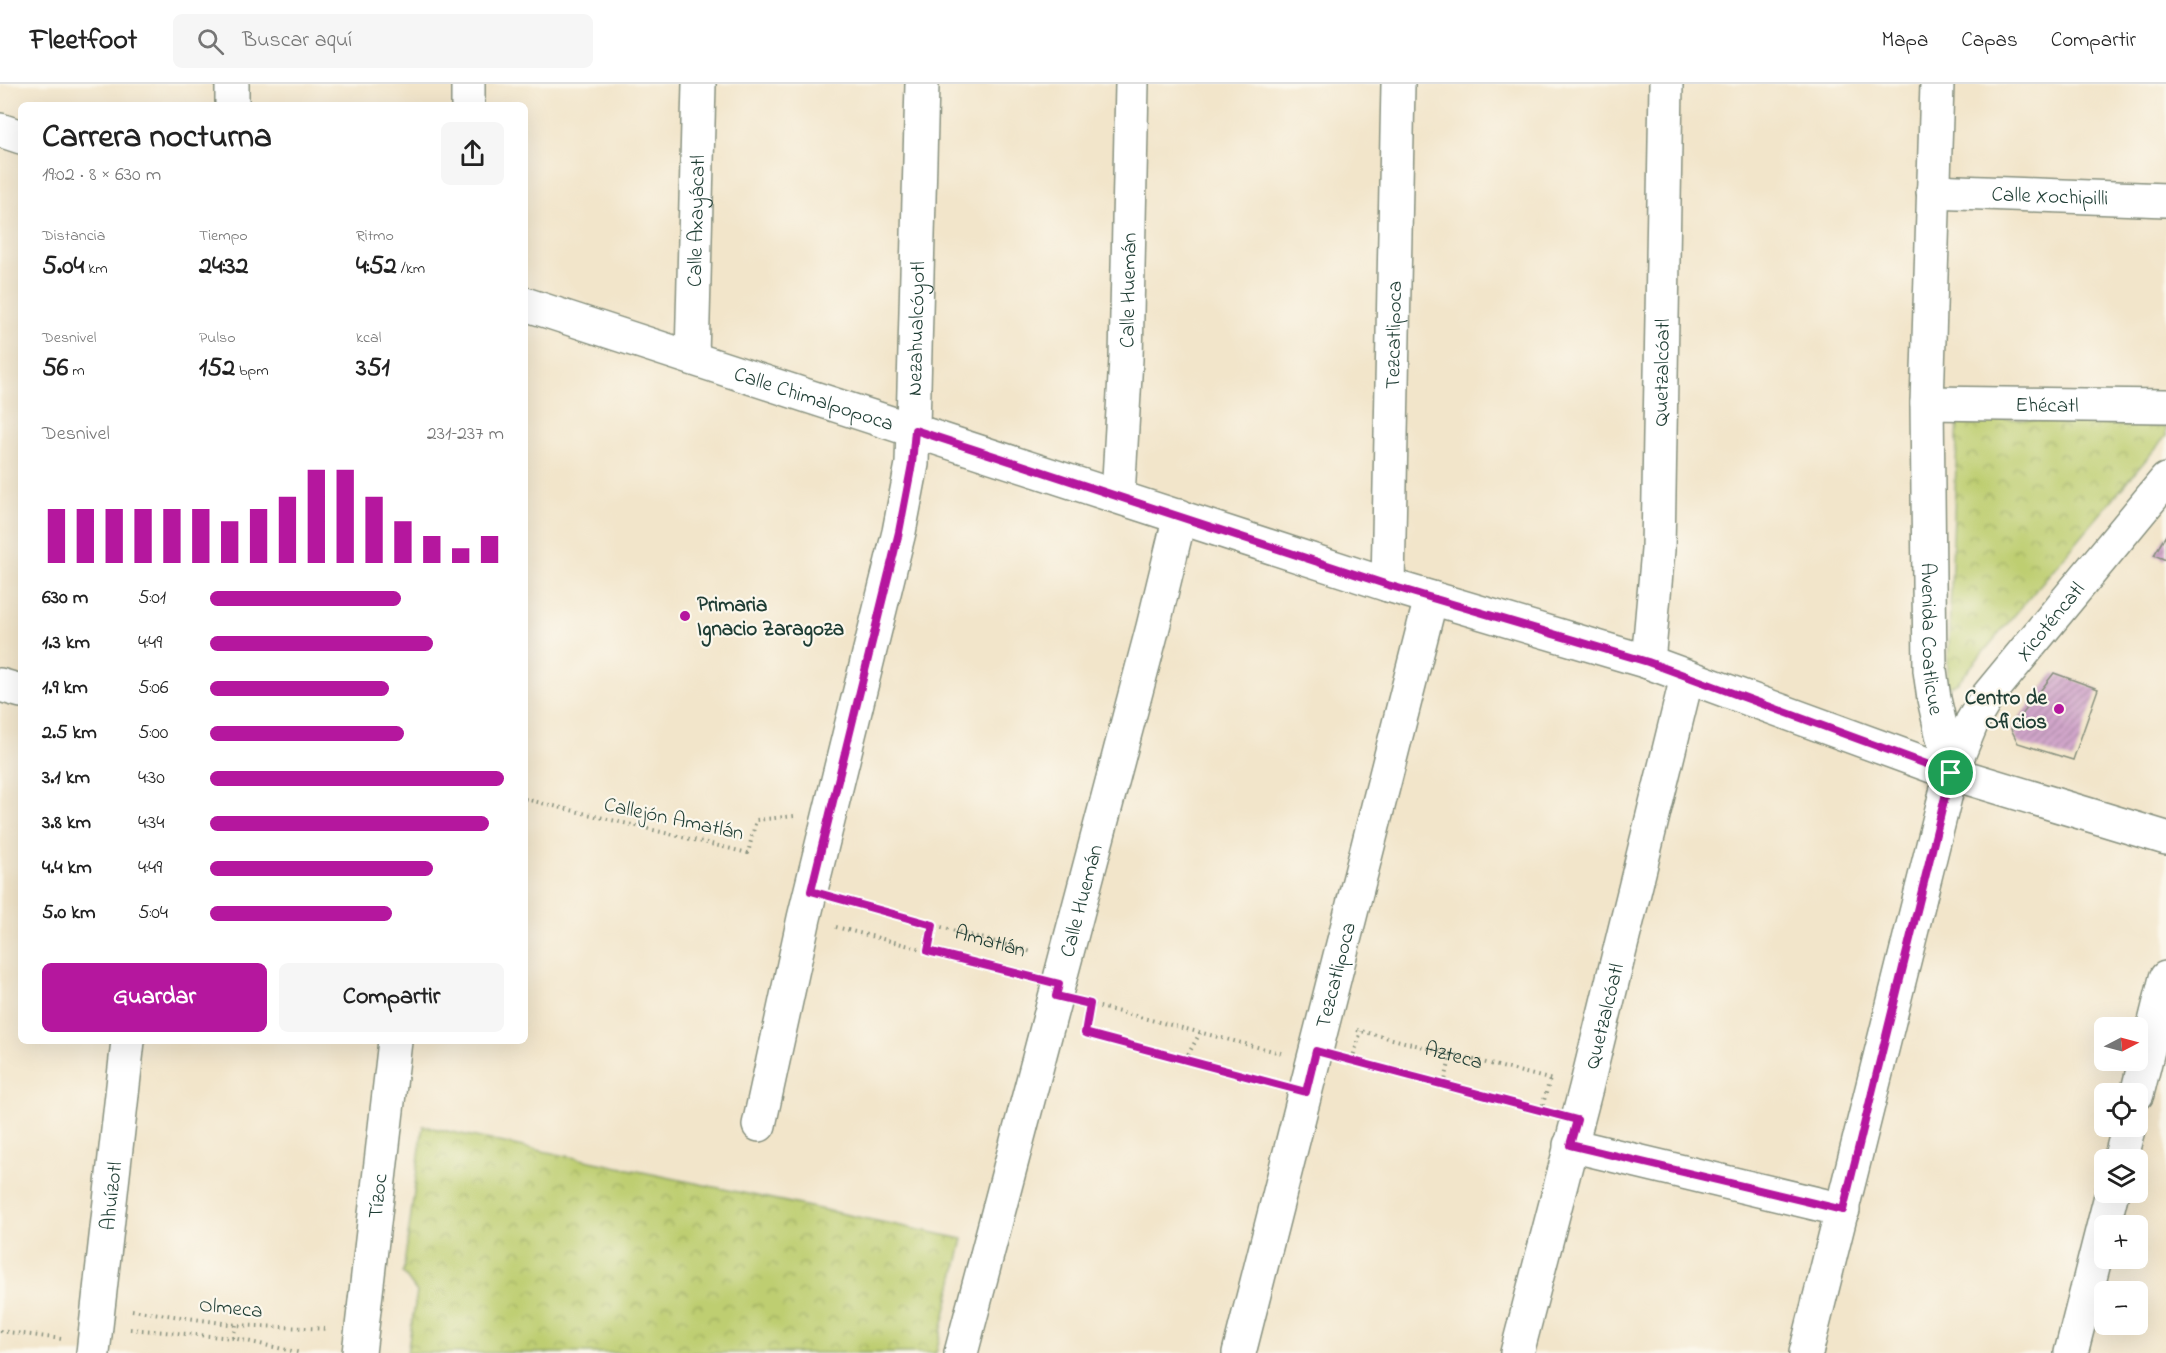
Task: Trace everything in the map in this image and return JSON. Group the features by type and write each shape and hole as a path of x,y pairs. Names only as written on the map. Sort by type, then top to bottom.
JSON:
{"street":[{"path":"232,84 232,102"},
{"path":"468,84 468,102"},
{"name":"Calle Axayácatl","path":"692,357 699,84"},
{"name":"Nezahualcóyotl","path":"759,1125 807,905 899,532 912,464 915,430 922,84"},
{"name":"Calle Huemán","path":"1118,496 1126,359 1132,84"},
{"name":"Tezcatlipoca","path":"1388,585 1398,84"},
{"name":"Quetzalcóatl","path":"1648,662 1658,550 1666,84"},
{"name":"Avenida Coatlicue","path":"1806,1353 1951,773 1934,699 1930,670 1928,403 1937,84"},
{"path":"0,130 18,136"},
{"name":"Calle Xochipilli","path":"1933,191 2166,200"},
{"name":"Calle Chimalpopoca","path":"528,305 1388,585 1648,662 1951,773 2164,831"},
{"name":"Ehécatl","path":"1928,403 2166,406"},
{"name":"Xicoténcatl","path":"1951,773 1972,722 1987,697 2166,480"},
{"name":"Calle Huemán","path":"961,1353 1180,516"},
{"name":"Tezcatlipoca","path":"1239,1353 1431,598"},
{"name":"Quetzalcóatl","path":"1517,1353 1586,1088 1687,677"},
{"path":"0,685 18,689"},
{"path":"2140,1083 2166,978"},
{"name":"Ahuízotl","path":"95,1332 128,1044"},
{"name":"Tízoc","path":"360,1342 395,1044"},
{"path":"1574,1132 1843,1210"},
{"path":"2071,1353 2109,1203"}],"path":[{"name":"Callejón Amatlán","path":"528,800 748,853 756,820 831,813"},
{"name":"Amatlán","path":"807,905 933,925 1060,980"},
{"name":"Amatlán","path":"807,905 928,951 1060,980"},
{"path":"928,951 933,925"},
{"name":"Azteca","path":"1060,980 1090,1004 1200,1033 1315,1056 1352,1060 1444,1084 1541,1111 1574,1132"},
{"name":"Azteca","path":"1090,1004 1085,1033 1185,1060 1315,1056 1361,1031 1586,1088"},
{"path":"1352,1060 1361,1031"},
{"path":"1185,1060 1200,1033"},
{"path":"1444,1084 1451,1054"},
{"path":"1541,1111 1550,1079"},
{"path":"233,1338 236,1325"},
{"name":"Olmeca","path":"95,1332 236,1325 360,1342"},
{"name":"Olmeca","path":"0,1332 95,1332 233,1338 301,1353"}],"green space":[{"path":"1958,416 2166,427 2166,436 1958,682 1947,687"},
{"path":"423,1126 963,1239 936,1353 407,1353 417,1292 403,1273"}],"building":[{"path":"2166,535 2166,560 2154,555"},
{"name":"Centro de Oficios","path":"2054,673 2098,689 2073,760 2018,743 2011,729"}],"place":[{"name":"Primaria Ignacio Zaragoza","path":"685,616"},
{"name":"Centro de Oficios","path":"2059,709"}],"route":[{"path":"915,430 1388,585 1648,662 1951,773 1843,1210 1570,1145 1577,1120 1316,1051 1306,1092 1085,1033 1090,1004 1056,996 1059,984 928,951 933,925 811,891 899,532 912,464 915,430"}]}
